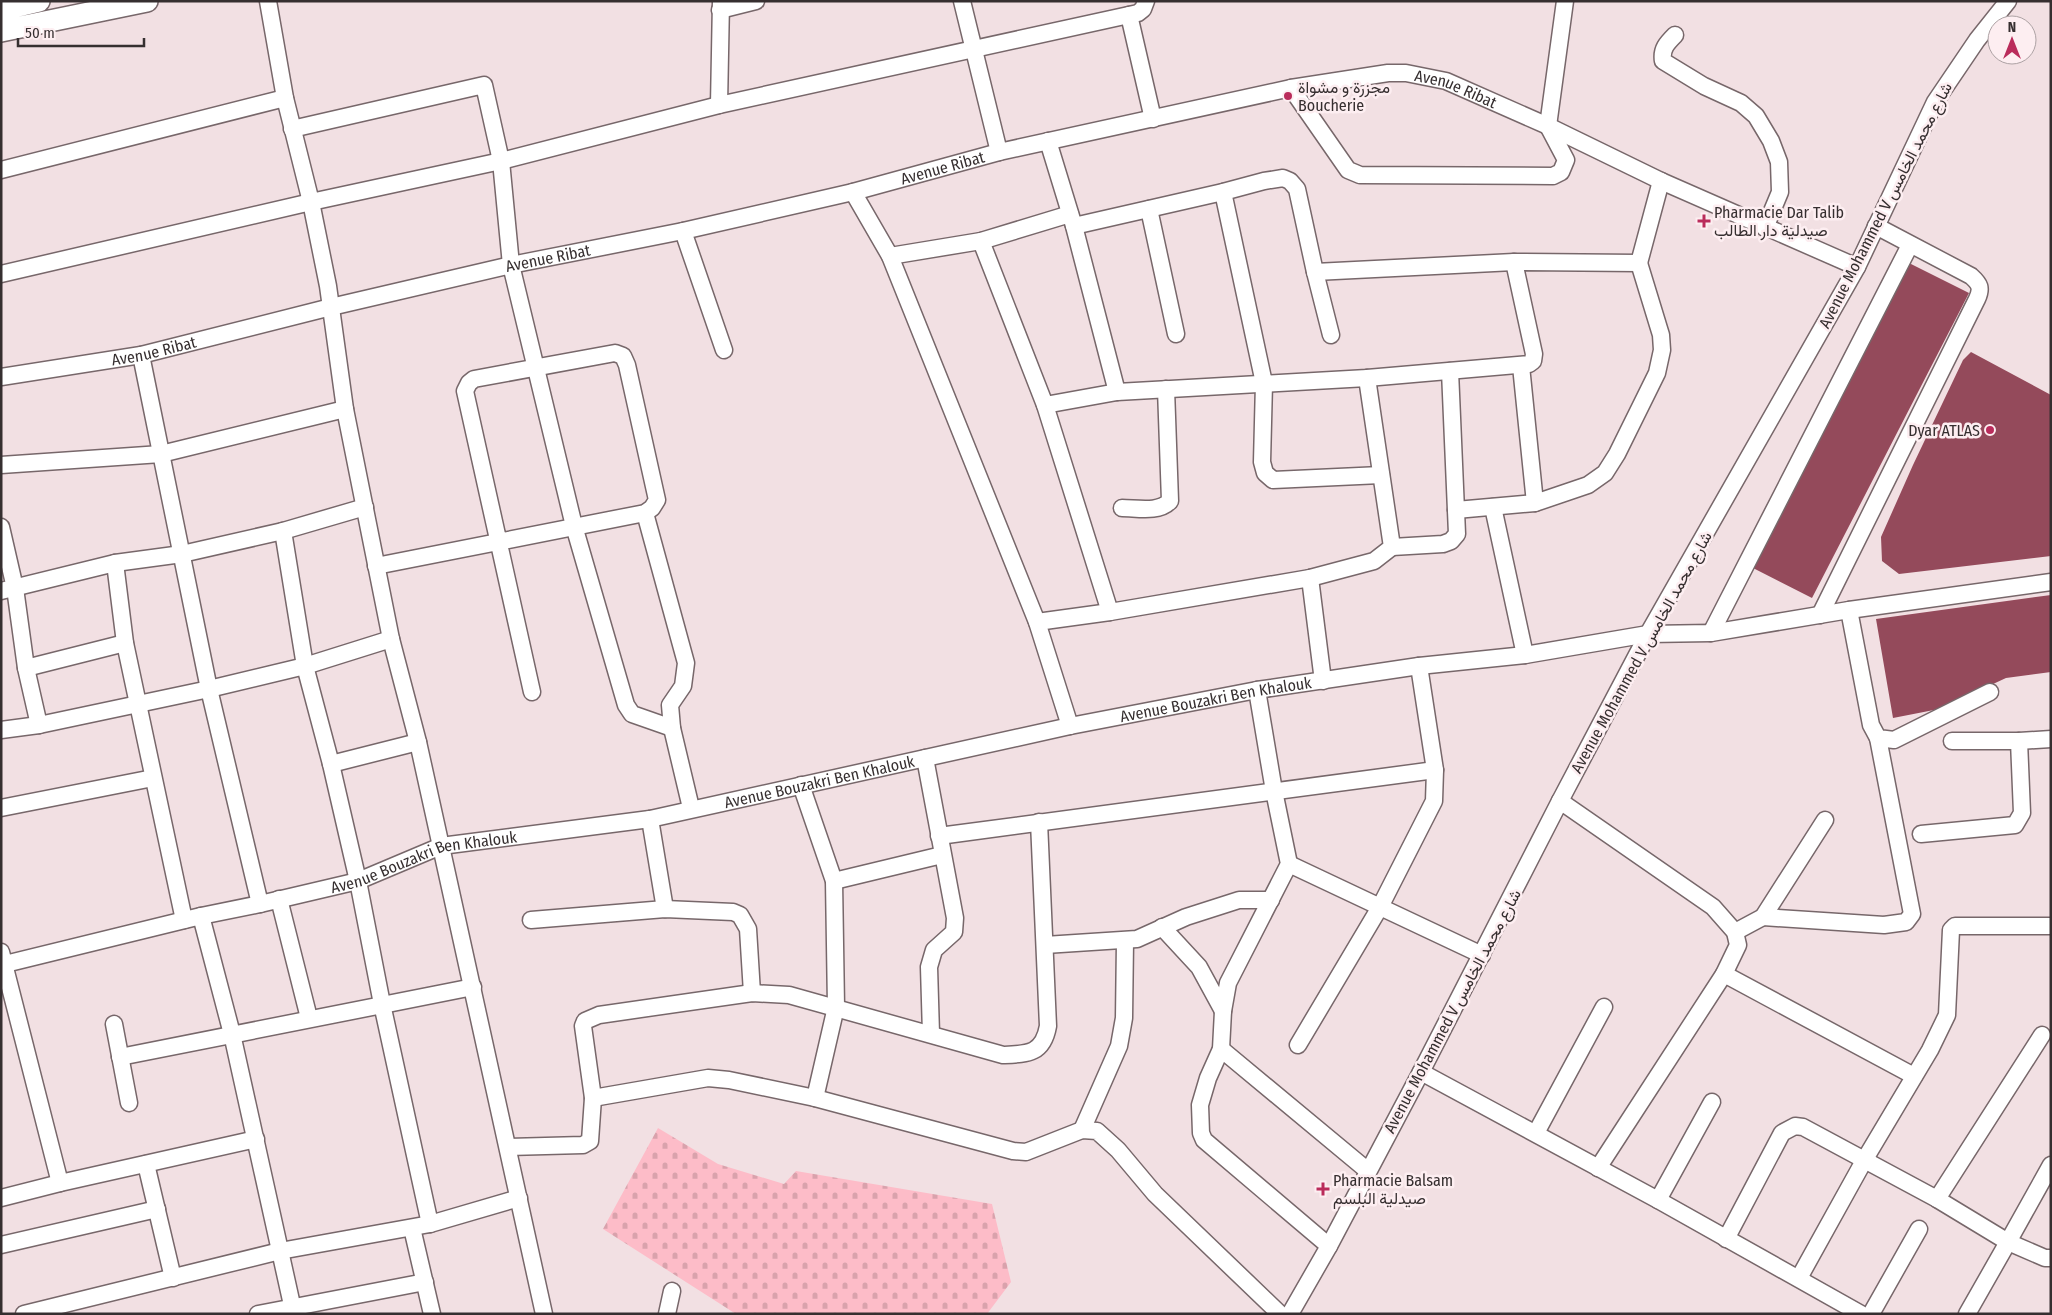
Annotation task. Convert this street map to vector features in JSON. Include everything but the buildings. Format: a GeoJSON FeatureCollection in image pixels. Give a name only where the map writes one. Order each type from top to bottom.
{"type":"FeatureCollection","features":[{"type":"Feature","properties":{"kind":"main road"},"geometry":{"type":"LineString","coordinates":[[1,10],[39,1]]}},
{"type":"Feature","properties":{"kind":"main road"},"geometry":{"type":"LineString","coordinates":[[1,31],[90,7],[147,1]]}},
{"type":"Feature","properties":{"kind":"street"},"geometry":{"type":"LineString","coordinates":[[268,1],[285,98],[311,202],[331,307],[345,409],[391,639],[418,742],[520,1198],[544,1314]]}},
{"type":"Feature","properties":{"kind":"street"},"geometry":{"type":"LineString","coordinates":[[719,105],[720,6],[756,1]]}},
{"type":"Feature","properties":{"kind":"street"},"geometry":{"type":"LineString","coordinates":[[962,1],[999,152]]}},
{"type":"Feature","properties":{"kind":"street"},"geometry":{"type":"LineString","coordinates":[[1,274],[311,202],[500,161],[719,105],[1138,13],[1143,9],[1146,1]]}},
{"type":"Feature","properties":{"kind":"street"},"geometry":{"type":"LineString","coordinates":[[1291,88],[1348,170],[1360,175],[1553,176],[1561,172],[1566,160],[1548,126],[1565,1]]}},
{"type":"Feature","properties":{"kind":"street","name":"Avenue Mohammed V شارع محمد الخامس"},"geometry":{"type":"LineString","coordinates":[[1290,1314],[1329,1246],[1421,1072],[1648,634],[1857,267],[1935,102],[1977,40],[2008,1]]}},
{"type":"Feature","properties":{"kind":"street"},"geometry":{"type":"LineString","coordinates":[[1129,15],[1153,118]]}},
{"type":"Feature","properties":{"kind":"street"},"geometry":{"type":"LineString","coordinates":[[1675,35],[1664,47],[1663,61],[1704,86],[1741,103],[1756,116],[1771,141],[1779,162],[1780,192],[1765,228]]}},
{"type":"Feature","properties":{"kind":"street","name":"Avenue Ribat"},"geometry":{"type":"LineString","coordinates":[[1,377],[141,355],[331,307],[853,192],[999,152],[1291,88],[1388,73],[1406,73],[1446,82],[1548,126],[1661,181],[1765,228],[1857,267]]}},
{"type":"Feature","properties":{"kind":"street"},"geometry":{"type":"LineString","coordinates":[[292,129],[484,85],[500,161],[511,266],[537,366],[574,526],[626,705],[632,714],[672,728]]}},
{"type":"Feature","properties":{"kind":"street"},"geometry":{"type":"LineString","coordinates":[[1,170],[285,98]]}},
{"type":"Feature","properties":{"kind":"street"},"geometry":{"type":"LineString","coordinates":[[1048,141],[1072,220],[1117,392]]}},
{"type":"Feature","properties":{"kind":"street"},"geometry":{"type":"LineString","coordinates":[[890,256],[980,241],[1072,220],[1149,209],[1283,178],[1290,181],[1297,188],[1314,272],[1331,335]]}},
{"type":"Feature","properties":{"kind":"street"},"geometry":{"type":"LineString","coordinates":[[1456,510],[1535,503],[1588,486],[1605,473],[1617,454],[1657,372],[1662,350],[1661,335],[1639,263],[1661,181]]}},
{"type":"Feature","properties":{"kind":"street"},"geometry":{"type":"LineString","coordinates":[[853,192],[890,256],[1037,622],[1070,726]]}},
{"type":"Feature","properties":{"kind":"street"},"geometry":{"type":"LineString","coordinates":[[1223,192],[1264,383],[1262,462],[1265,473],[1273,480],[1381,475]]}},
{"type":"Feature","properties":{"kind":"street"},"geometry":{"type":"LineString","coordinates":[[1149,209],[1176,334]]}},
{"type":"Feature","properties":{"kind":"street"},"geometry":{"type":"LineString","coordinates":[[1820,615],[1980,294],[1979,284],[1971,276],[1876,226]]}},
{"type":"Feature","properties":{"kind":"street"},"geometry":{"type":"LineString","coordinates":[[682,231],[724,350]]}},
{"type":"Feature","properties":{"kind":"street"},"geometry":{"type":"LineString","coordinates":[[980,241],[1045,405],[1110,612]]}},
{"type":"Feature","properties":{"kind":"street"},"geometry":{"type":"LineString","coordinates":[[1711,633],[1910,245]]}},
{"type":"Feature","properties":{"kind":"street"},"geometry":{"type":"LineString","coordinates":[[1314,272],[1514,262],[1639,263]]}},
{"type":"Feature","properties":{"kind":"street"},"geometry":{"type":"LineString","coordinates":[[1045,405],[1117,392],[1367,378],[1521,366],[1533,361],[1534,354],[1514,262]]}},
{"type":"Feature","properties":{"kind":"street"},"geometry":{"type":"LineString","coordinates":[[376,566],[498,543],[645,513],[652,508],[657,500],[627,365],[623,356],[615,353],[474,379],[468,383],[465,391],[498,543],[532,692]]}},
{"type":"Feature","properties":{"kind":"street"},"geometry":{"type":"LineString","coordinates":[[141,355],[209,689],[260,904]]}},
{"type":"Feature","properties":{"kind":"street"},"geometry":{"type":"LineString","coordinates":[[1521,366],[1535,503]]}},
{"type":"Feature","properties":{"kind":"street"},"geometry":{"type":"LineString","coordinates":[[1037,622],[1110,612],[1310,578],[1374,561],[1392,547],[1443,544],[1451,541],[1457,534],[1450,371]]}},
{"type":"Feature","properties":{"kind":"street"},"geometry":{"type":"LineString","coordinates":[[1367,378],[1392,547]]}},
{"type":"Feature","properties":{"kind":"street"},"geometry":{"type":"LineString","coordinates":[[1122,508],[1158,508],[1166,506],[1170,501],[1166,389]]}},
{"type":"Feature","properties":{"kind":"street"},"geometry":{"type":"LineString","coordinates":[[1,465],[161,454],[345,409]]}},
{"type":"Feature","properties":{"kind":"street"},"geometry":{"type":"LineString","coordinates":[[8,590],[115,563],[182,554],[283,531],[365,507]]}},
{"type":"Feature","properties":{"kind":"street"},"geometry":{"type":"LineString","coordinates":[[1493,507],[1526,655]]}},
{"type":"Feature","properties":{"kind":"street"},"geometry":{"type":"LineString","coordinates":[[645,513],[686,663],[683,686],[670,705],[672,728],[691,808]]}},
{"type":"Feature","properties":{"kind":"street"},"geometry":{"type":"LineString","coordinates":[[1,527],[8,590],[39,725]]}},
{"type":"Feature","properties":{"kind":"street"},"geometry":{"type":"LineString","coordinates":[[283,531],[305,666],[358,881],[382,1004],[430,1224]]}},
{"type":"Feature","properties":{"kind":"street"},"geometry":{"type":"LineString","coordinates":[[115,563],[125,643],[184,920]]}},
{"type":"Feature","properties":{"kind":"street"},"geometry":{"type":"LineString","coordinates":[[1310,578],[1323,681]]}},
{"type":"Feature","properties":{"kind":"street","name":"Avenue Bouzakri Ben Khalouk"},"geometry":{"type":"LineString","coordinates":[[2,960],[358,881],[441,846],[650,819],[691,808],[1070,726],[1257,690],[1419,666],[1526,655],[1648,634],[1711,633],[1849,610],[2051,582]]}},
{"type":"Feature","properties":{"kind":"street"},"geometry":{"type":"LineString","coordinates":[[1763,917],[1884,925],[1906,922],[1912,914],[1878,738],[1871,725],[1849,610]]}},
{"type":"Feature","properties":{"kind":"street"},"geometry":{"type":"LineString","coordinates":[[1,730],[39,725],[209,689],[305,666],[391,639]]}},
{"type":"Feature","properties":{"kind":"street"},"geometry":{"type":"LineString","coordinates":[[26,668],[125,643]]}},
{"type":"Feature","properties":{"kind":"street"},"geometry":{"type":"LineString","coordinates":[[1298,1045],[1380,907],[1434,801],[1435,770],[1419,666]]}},
{"type":"Feature","properties":{"kind":"street"},"geometry":{"type":"LineString","coordinates":[[1257,690],[1274,791],[1289,864],[1228,983],[1223,1011],[1221,1049],[1200,1105],[1202,1137],[1329,1246]]}},
{"type":"Feature","properties":{"kind":"street"},"geometry":{"type":"LineString","coordinates":[[1878,738],[1894,740],[1990,692]]}},
{"type":"Feature","properties":{"kind":"street"},"geometry":{"type":"LineString","coordinates":[[1952,741],[2051,739]]}},
{"type":"Feature","properties":{"kind":"street"},"geometry":{"type":"LineString","coordinates":[[1921,834],[2015,825],[2022,813],[2019,741]]}},
{"type":"Feature","properties":{"kind":"street"},"geometry":{"type":"LineString","coordinates":[[330,764],[418,742]]}},
{"type":"Feature","properties":{"kind":"street"},"geometry":{"type":"LineString","coordinates":[[925,758],[955,918],[954,932],[934,950],[929,967],[931,1034]]}},
{"type":"Feature","properties":{"kind":"street"},"geometry":{"type":"LineString","coordinates":[[939,836],[1435,770]]}},
{"type":"Feature","properties":{"kind":"street"},"geometry":{"type":"LineString","coordinates":[[1,808],[153,778]]}},
{"type":"Feature","properties":{"kind":"street"},"geometry":{"type":"LineString","coordinates":[[801,785],[834,881],[836,1007],[815,1098]]}},
{"type":"Feature","properties":{"kind":"street"},"geometry":{"type":"LineString","coordinates":[[1560,801],[1713,906],[1735,932],[1738,945],[1724,974],[1598,1168]]}},
{"type":"Feature","properties":{"kind":"street"},"geometry":{"type":"LineString","coordinates":[[650,819],[665,909]]}},
{"type":"Feature","properties":{"kind":"street"},"geometry":{"type":"LineString","coordinates":[[1735,932],[1763,917],[1825,820]]}},
{"type":"Feature","properties":{"kind":"street"},"geometry":{"type":"LineString","coordinates":[[508,1147],[583,1145],[590,1141],[593,1098],[583,1026],[585,1021],[599,1015],[752,993],[789,995],[1002,1055],[1030,1052],[1037,1049],[1043,1044],[1048,1026],[1038,822]]}},
{"type":"Feature","properties":{"kind":"street"},"geometry":{"type":"LineString","coordinates":[[834,881],[942,855]]}},
{"type":"Feature","properties":{"kind":"street"},"geometry":{"type":"LineString","coordinates":[[1289,864],[1482,955]]}},
{"type":"Feature","properties":{"kind":"street"},"geometry":{"type":"LineString","coordinates":[[279,899],[309,1018]]}},
{"type":"Feature","properties":{"kind":"street"},"geometry":{"type":"LineString","coordinates":[[1045,945],[1137,939],[1162,927],[1239,900],[1271,900]]}},
{"type":"Feature","properties":{"kind":"street"},"geometry":{"type":"LineString","coordinates":[[531,920],[665,909],[733,912],[740,915],[748,929],[752,993]]}},
{"type":"Feature","properties":{"kind":"street"},"geometry":{"type":"LineString","coordinates":[[201,916],[232,1034],[293,1310]]}},
{"type":"Feature","properties":{"kind":"street"},"geometry":{"type":"LineString","coordinates":[[1799,1278],[1865,1159],[1930,1050],[1946,1015],[1951,930],[1955,926],[2051,926]]}},
{"type":"Feature","properties":{"kind":"street"},"geometry":{"type":"LineString","coordinates":[[1162,927],[1200,967],[1223,1011]]}},
{"type":"Feature","properties":{"kind":"street"},"geometry":{"type":"LineString","coordinates":[[1082,1130],[1119,1046],[1124,1018],[1125,941]]}},
{"type":"Feature","properties":{"kind":"street"},"geometry":{"type":"LineString","coordinates":[[2,960],[60,1183]]}},
{"type":"Feature","properties":{"kind":"street"},"geometry":{"type":"LineString","coordinates":[[1724,974],[1914,1076]]}},
{"type":"Feature","properties":{"kind":"street"},"geometry":{"type":"LineString","coordinates":[[120,1056],[473,987]]}},
{"type":"Feature","properties":{"kind":"street"},"geometry":{"type":"LineString","coordinates":[[1536,1134],[1604,1007]]}},
{"type":"Feature","properties":{"kind":"street"},"geometry":{"type":"LineString","coordinates":[[114,1024],[129,1103]]}},
{"type":"Feature","properties":{"kind":"street"},"geometry":{"type":"LineString","coordinates":[[1937,1199],[2042,1035]]}},
{"type":"Feature","properties":{"kind":"street"},"geometry":{"type":"LineString","coordinates":[[1221,1049],[1368,1171]]}},
{"type":"Feature","properties":{"kind":"street"},"geometry":{"type":"LineString","coordinates":[[1421,1072],[1658,1200],[1861,1314]]}},
{"type":"Feature","properties":{"kind":"street"},"geometry":{"type":"LineString","coordinates":[[593,1098],[708,1078],[729,1080],[815,1098],[1013,1151],[1026,1152],[1082,1130],[1097,1131],[1118,1150],[1155,1194],[1280,1314]]}},
{"type":"Feature","properties":{"kind":"street"},"geometry":{"type":"LineString","coordinates":[[1658,1200],[1712,1102]]}},
{"type":"Feature","properties":{"kind":"street"},"geometry":{"type":"LineString","coordinates":[[1726,1239],[1782,1134],[1795,1126],[1803,1127],[1865,1159],[1937,1199],[2008,1242],[2045,1258],[2051,1258]]}},
{"type":"Feature","properties":{"kind":"street"},"geometry":{"type":"LineString","coordinates":[[1,1198],[256,1139]]}},
{"type":"Feature","properties":{"kind":"street"},"geometry":{"type":"LineString","coordinates":[[146,1164],[173,1278]]}},
{"type":"Feature","properties":{"kind":"street"},"geometry":{"type":"LineString","coordinates":[[1967,1314],[2051,1165]]}},
{"type":"Feature","properties":{"kind":"street"},"geometry":{"type":"LineString","coordinates":[[34,1313],[280,1252],[430,1224],[520,1198]]}},
{"type":"Feature","properties":{"kind":"street"},"geometry":{"type":"LineString","coordinates":[[1,1245],[157,1209]]}},
{"type":"Feature","properties":{"kind":"street"},"geometry":{"type":"LineString","coordinates":[[412,1228],[432,1314]]}},
{"type":"Feature","properties":{"kind":"street"},"geometry":{"type":"LineString","coordinates":[[1871,1314],[1919,1229]]}},
{"type":"Feature","properties":{"kind":"street"},"geometry":{"type":"LineString","coordinates":[[258,1314],[293,1310],[424,1282]]}},
{"type":"Feature","properties":{"kind":"street"},"geometry":{"type":"LineString","coordinates":[[667,1314],[672,1291]]}},
{"type":"Feature","properties":{"kind":"green space"},"geometry":{"type":"Polygon","coordinates":[[[658,1128],[718,1164],[784,1184],[796,1171],[992,1204],[1011,1282],[987,1314],[736,1314],[603,1229],[658,1128]]]}},
{"type":"Feature","properties":{"kind":"place","name":"مجزرة و مشواة Boucherie"},"geometry":{"type":"Point","coordinates":[1288,96]}},
{"type":"Feature","properties":{"kind":"place","name":"Pharmacie Dar Talib صيدلية دار الطالب"},"geometry":{"type":"Point","coordinates":[1704,221]}},
{"type":"Feature","properties":{"kind":"place","name":"Dyar ATLAS"},"geometry":{"type":"Point","coordinates":[1990,430]}},
{"type":"Feature","properties":{"kind":"place","name":"Pharmacie Balsam صيدلية البلسم"},"geometry":{"type":"Point","coordinates":[1323,1189]}}]}
